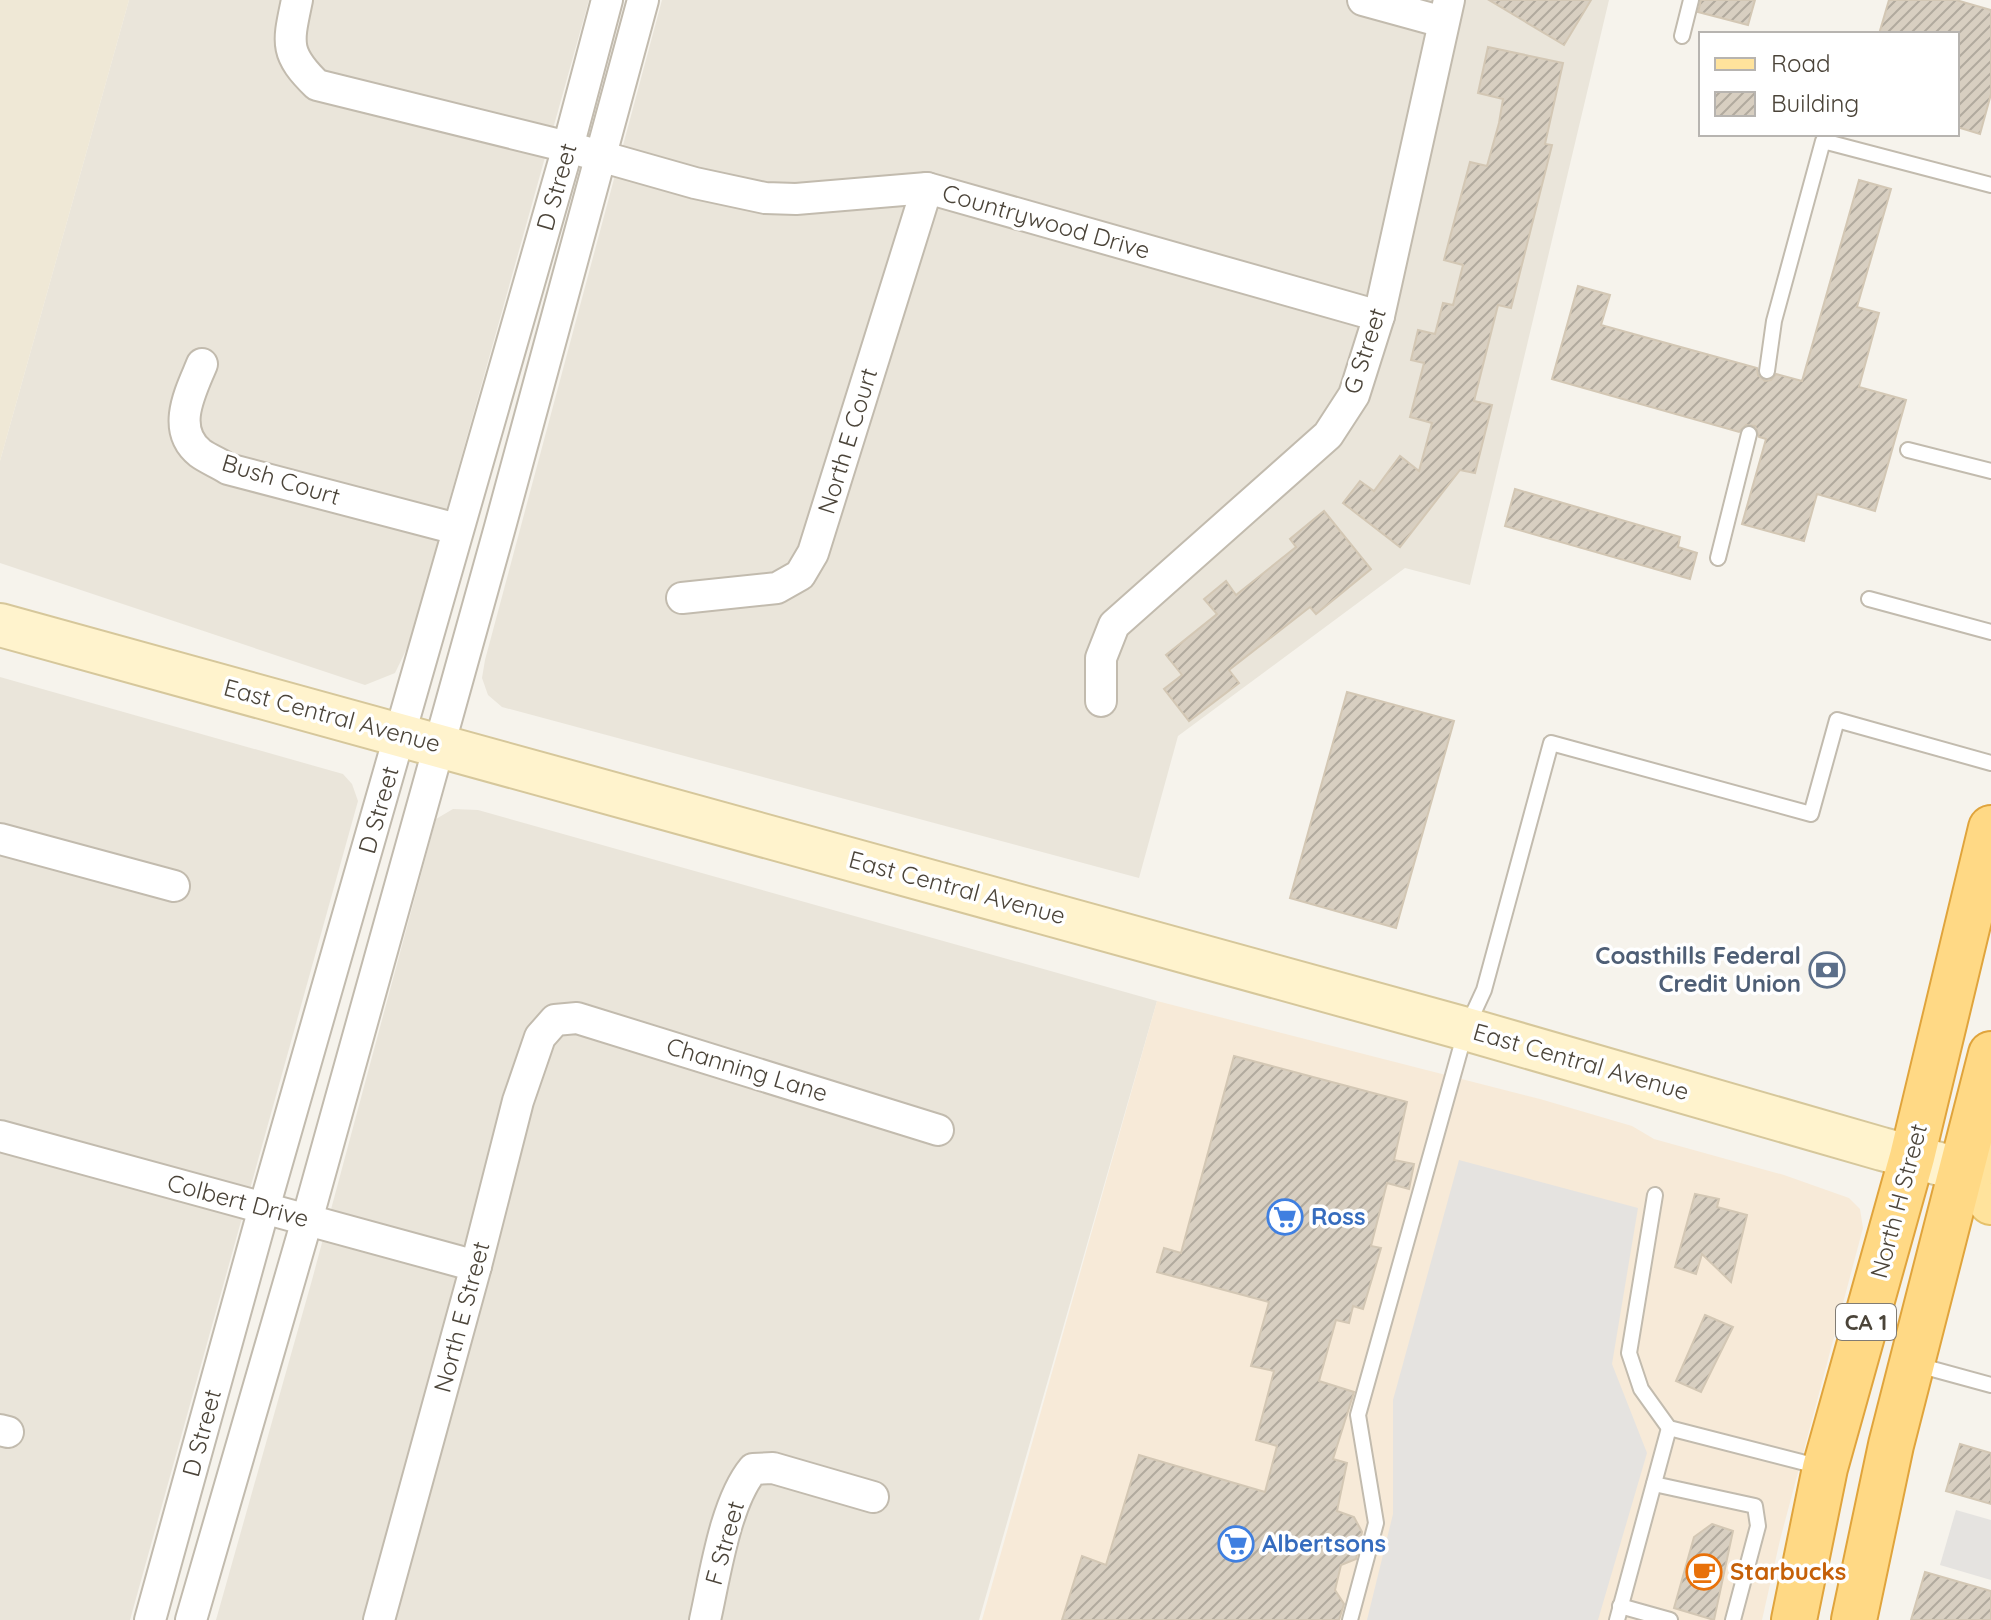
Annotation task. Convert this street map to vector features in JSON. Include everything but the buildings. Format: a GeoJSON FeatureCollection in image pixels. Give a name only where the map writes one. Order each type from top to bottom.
{"type":"FeatureCollection","features":[{"type":"Feature","properties":{"kind":"highway","name":"North H Street"},"geometry":{"type":"LineString","coordinates":[[1794,1620],[1825,1468],[1912,1157],[1991,828]]}},
{"type":"Feature","properties":{"kind":"highway","name":"CA 1"},"geometry":{"type":"LineString","coordinates":[[1854,1620],[1891,1445],[1913,1364],[1977,1165],[1991,1054]]}},
{"type":"Feature","properties":{"kind":"main road","name":"East Central Avenue"},"geometry":{"type":"LineString","coordinates":[[0,625],[1466,1029],[1912,1157],[1977,1165]]}},
{"type":"Feature","properties":{"kind":"main road"},"geometry":{"type":"LineString","coordinates":[[1977,1165],[1991,1202]]}},
{"type":"Feature","properties":{"kind":"street","name":"Countrywood Drive"},"geometry":{"type":"LineString","coordinates":[[297,0],[289,37],[297,65],[317,85],[568,147],[695,183],[765,198],[796,199],[927,188],[1379,316]]}},
{"type":"Feature","properties":{"kind":"street","name":"D Street"},"geometry":{"type":"LineString","coordinates":[[150,1620],[607,0]]}},
{"type":"Feature","properties":{"kind":"street","name":"D Street"},"geometry":{"type":"LineString","coordinates":[[191,1620],[440,745],[643,0]]}},
{"type":"Feature","properties":{"kind":"street"},"geometry":{"type":"LineString","coordinates":[[1363,0],[1446,11]]}},
{"type":"Feature","properties":{"kind":"street","name":"G Street"},"geometry":{"type":"LineString","coordinates":[[1101,701],[1101,658],[1114,625],[1328,435],[1354,395],[1379,316],[1446,11]]}},
{"type":"Feature","properties":{"kind":"street","name":"North E Court"},"geometry":{"type":"LineString","coordinates":[[682,598],[777,588],[800,575],[813,553],[927,188]]}},
{"type":"Feature","properties":{"kind":"street","name":"Bush Court"},"geometry":{"type":"LineString","coordinates":[[202,364],[184,406],[189,440],[198,452],[228,469],[457,529]]}},
{"type":"Feature","properties":{"kind":"street"},"geometry":{"type":"LineString","coordinates":[[0,839],[174,886]]}},
{"type":"Feature","properties":{"kind":"street","name":"Channing Lane"},"geometry":{"type":"LineString","coordinates":[[555,1020],[577,1018],[938,1130]]}},
{"type":"Feature","properties":{"kind":"street","name":"North E Street"},"geometry":{"type":"LineString","coordinates":[[379,1620],[518,1101],[540,1037],[555,1020]]}},
{"type":"Feature","properties":{"kind":"street","name":"Colbert Drive"},"geometry":{"type":"LineString","coordinates":[[0,1136],[476,1266]]}},
{"type":"Feature","properties":{"kind":"street","name":"F Street"},"geometry":{"type":"LineString","coordinates":[[705,1620],[721,1546],[743,1482],[753,1469],[773,1468],[873,1497]]}},
{"type":"Feature","properties":{"kind":"lane"},"geometry":{"type":"LineString","coordinates":[[1682,36],[1691,0]]}},
{"type":"Feature","properties":{"kind":"lane"},"geometry":{"type":"LineString","coordinates":[[1767,371],[1774,321],[1823,141],[1991,185]]}},
{"type":"Feature","properties":{"kind":"lane"},"geometry":{"type":"LineString","coordinates":[[1718,558],[1749,434]]}},
{"type":"Feature","properties":{"kind":"lane"},"geometry":{"type":"LineString","coordinates":[[1908,450],[1991,471]]}},
{"type":"Feature","properties":{"kind":"lane"},"geometry":{"type":"LineString","coordinates":[[1869,599],[1991,632]]}},
{"type":"Feature","properties":{"kind":"lane"},"geometry":{"type":"LineString","coordinates":[[1350,1620],[1376,1523],[1358,1415],[1466,1029],[1484,990],[1551,743],[1811,814],[1837,720],[1991,763]]}},
{"type":"Feature","properties":{"kind":"lane"},"geometry":{"type":"LineString","coordinates":[[1655,1195],[1629,1353],[1641,1389],[1669,1428],[1825,1468]]}},
{"type":"Feature","properties":{"kind":"lane"},"geometry":{"type":"LineString","coordinates":[[1913,1364],[1991,1385]]}},
{"type":"Feature","properties":{"kind":"lane"},"geometry":{"type":"LineString","coordinates":[[1669,1428],[1618,1613],[1670,1620]]}},
{"type":"Feature","properties":{"kind":"lane"},"geometry":{"type":"LineString","coordinates":[[1654,1484],[1755,1506],[1758,1526],[1733,1620]]}},
{"type":"Feature","properties":{"kind":"shaded area"},"geometry":{"type":"Polygon","coordinates":[[[0,0],[129,0],[0,461],[0,0]]]}},
{"type":"Feature","properties":{"kind":"shaded area"},"geometry":{"type":"Polygon","coordinates":[[[129,0],[589,0],[409,644],[395,673],[365,685],[0,563],[0,461],[129,0]]]}},
{"type":"Feature","properties":{"kind":"shaded area"},"geometry":{"type":"Polygon","coordinates":[[[662,0],[1609,0],[1470,585],[1405,568],[1178,736],[1139,878],[502,707],[488,695],[482,678],[485,660],[662,0]]]}},
{"type":"Feature","properties":{"kind":"shaded area"},"geometry":{"type":"Polygon","coordinates":[[[0,677],[343,774],[352,784],[358,801],[130,1620],[0,1620],[0,677]]]}},
{"type":"Feature","properties":{"kind":"shaded area"},"geometry":{"type":"Polygon","coordinates":[[[453,809],[478,810],[1157,1001],[979,1620],[216,1620],[312,1280],[436,819],[453,809]]]}},
{"type":"Feature","properties":{"kind":"shaded area"},"geometry":{"type":"Polygon","coordinates":[[[1157,1001],[1540,1099],[1632,1126],[1654,1139],[1784,1175],[1849,1198],[1860,1209],[1863,1228],[1780,1540],[1762,1620],[982,1620],[1157,1001]]]}},
{"type":"Feature","properties":{"kind":"shaded area"},"geometry":{"type":"Polygon","coordinates":[[[1459,1160],[1638,1208],[1612,1364],[1647,1453],[1598,1620],[1367,1620],[1393,1514],[1393,1400],[1459,1160]]]}},
{"type":"Feature","properties":{"kind":"shaded area"},"geometry":{"type":"Polygon","coordinates":[[[1956,1510],[1991,1520],[1991,1580],[1940,1565],[1956,1510]]]}},
{"type":"Feature","properties":{"kind":"place","name":"Coasthills Federal Credit Union"},"geometry":{"type":"Point","coordinates":[1827,970]}},
{"type":"Feature","properties":{"kind":"place","name":"Ross"},"geometry":{"type":"Point","coordinates":[1285,1217]}},
{"type":"Feature","properties":{"kind":"place","name":"Albertsons"},"geometry":{"type":"Point","coordinates":[1236,1544]}},
{"type":"Feature","properties":{"kind":"place","name":"Starbucks"},"geometry":{"type":"Point","coordinates":[1704,1572]}}]}
